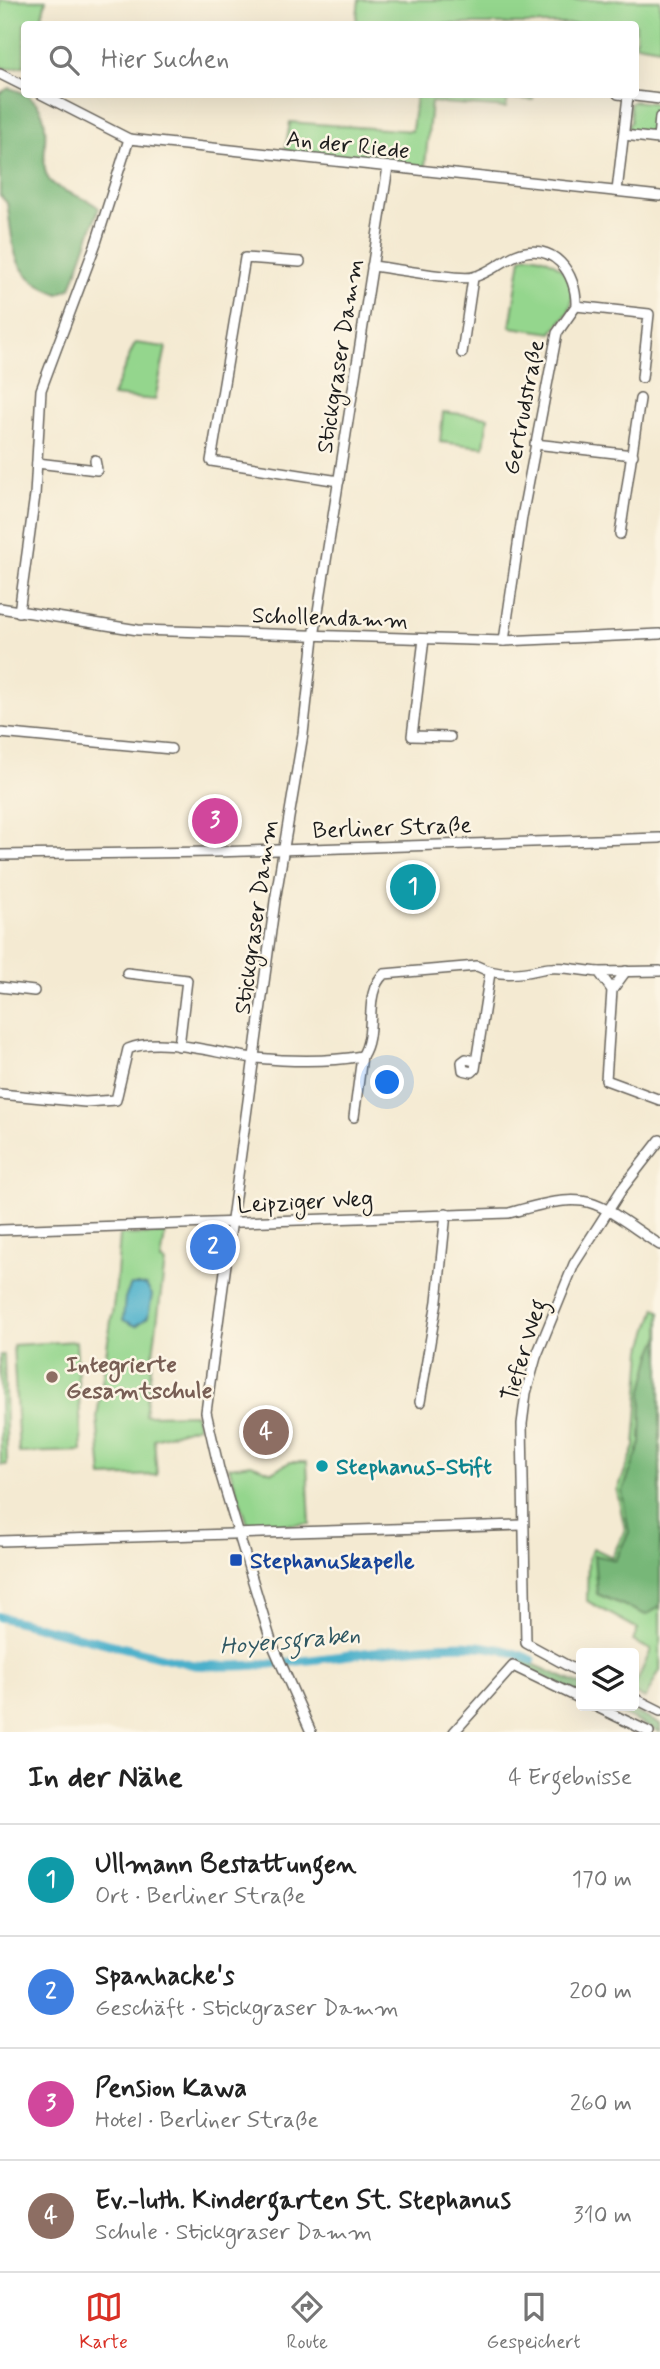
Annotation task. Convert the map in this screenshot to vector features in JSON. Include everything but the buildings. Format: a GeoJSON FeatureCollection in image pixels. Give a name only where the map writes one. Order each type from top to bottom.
{"type":"FeatureCollection","features":[{"type":"Feature","properties":{"kind":"street"},"geometry":{"type":"LineString","coordinates":[[0,74],[21,84]]}},
{"type":"Feature","properties":{"kind":"street"},"geometry":{"type":"LineString","coordinates":[[639,97],[660,99]]}},
{"type":"Feature","properties":{"kind":"street","name":"An der Riede"},"geometry":{"type":"LineString","coordinates":[[49,98],[129,139],[660,196]]}},
{"type":"Feature","properties":{"kind":"street"},"geometry":{"type":"LineString","coordinates":[[617,191],[624,135],[623,98]]}},
{"type":"Feature","properties":{"kind":"street"},"geometry":{"type":"LineString","coordinates":[[624,135],[659,139],[660,117]]}},
{"type":"Feature","properties":{"kind":"street"},"geometry":{"type":"LineString","coordinates":[[19,612],[37,463],[41,390],[96,243],[129,139]]}},
{"type":"Feature","properties":{"kind":"street","name":"Stickgraser Damm"},"geometry":{"type":"LineString","coordinates":[[311,1732],[278,1662],[206,1412],[283,850],[303,734],[314,637],[388,167]]}},
{"type":"Feature","properties":{"kind":"street"},"geometry":{"type":"LineString","coordinates":[[372,266],[473,278],[519,254],[540,251],[552,255],[566,267],[576,292],[576,306],[649,314],[642,379]]}},
{"type":"Feature","properties":{"kind":"street"},"geometry":{"type":"LineString","coordinates":[[300,262],[244,258],[211,461],[340,481]]}},
{"type":"Feature","properties":{"kind":"street"},"geometry":{"type":"LineString","coordinates":[[462,353],[473,278]]}},
{"type":"Feature","properties":{"kind":"street","name":"Gertrudstraße"},"geometry":{"type":"LineString","coordinates":[[504,641],[535,444],[557,333],[576,306]]}},
{"type":"Feature","properties":{"kind":"street"},"geometry":{"type":"LineString","coordinates":[[620,534],[640,399]]}},
{"type":"Feature","properties":{"kind":"street"},"geometry":{"type":"LineString","coordinates":[[535,444],[633,455]]}},
{"type":"Feature","properties":{"kind":"street"},"geometry":{"type":"LineString","coordinates":[[37,463],[97,470],[95,460]]}},
{"type":"Feature","properties":{"kind":"street","name":"Schollendamm"},"geometry":{"type":"LineString","coordinates":[[0,608],[125,630],[504,641],[660,634]]}},
{"type":"Feature","properties":{"kind":"street"},"geometry":{"type":"LineString","coordinates":[[424,639],[412,736],[450,737]]}},
{"type":"Feature","properties":{"kind":"street"},"geometry":{"type":"LineString","coordinates":[[0,733],[171,749]]}},
{"type":"Feature","properties":{"kind":"street","name":"Berliner Straße"},"geometry":{"type":"LineString","coordinates":[[0,855],[283,850],[660,838]]}},
{"type":"Feature","properties":{"kind":"street"},"geometry":{"type":"LineString","coordinates":[[354,1117],[362,1056],[369,1046],[374,990],[384,974],[430,970],[436,967],[477,966],[491,973],[534,972],[543,968],[598,972],[660,971]]}},
{"type":"Feature","properties":{"kind":"street"},"geometry":{"type":"LineString","coordinates":[[626,971],[612,990],[606,1080],[660,1100]]}},
{"type":"Feature","properties":{"kind":"street"},"geometry":{"type":"LineString","coordinates":[[598,972],[612,990]]}},
{"type":"Feature","properties":{"kind":"street"},"geometry":{"type":"LineString","coordinates":[[127,973],[187,980],[179,1046]]}},
{"type":"Feature","properties":{"kind":"street"},"geometry":{"type":"LineString","coordinates":[[475,1061],[480,1050],[491,973]]}},
{"type":"Feature","properties":{"kind":"street"},"geometry":{"type":"LineString","coordinates":[[0,987],[34,991]]}},
{"type":"Feature","properties":{"kind":"street"},"geometry":{"type":"LineString","coordinates":[[0,1094],[85,1102],[116,1100],[128,1049],[138,1045],[179,1046],[254,1058],[312,1060],[362,1056]]}},
{"type":"Feature","properties":{"kind":"street","name":"Tiefer Weg"},"geometry":{"type":"LineString","coordinates":[[576,1670],[526,1643],[522,1424],[526,1393],[536,1357],[573,1264],[609,1209],[660,1140]]}},
{"type":"Feature","properties":{"kind":"street","name":"Leipziger Weg"},"geometry":{"type":"LineString","coordinates":[[0,1230],[232,1225],[446,1213],[509,1213],[569,1199],[589,1200],[609,1209],[660,1245]]}},
{"type":"Feature","properties":{"kind":"street"},"geometry":{"type":"LineString","coordinates":[[420,1402],[437,1301],[446,1213]]}},
{"type":"Feature","properties":{"kind":"street"},"geometry":{"type":"LineString","coordinates":[[0,1541],[522,1525]]}},
{"type":"Feature","properties":{"kind":"street"},"geometry":{"type":"LineString","coordinates":[[454,1732],[513,1666],[576,1697]]}},
{"type":"Feature","properties":{"kind":"street"},"geometry":{"type":"LineString","coordinates":[[639,1701],[660,1711]]}},
{"type":"Feature","properties":{"kind":"street"},"geometry":{"type":"LineString","coordinates":[[605,1711],[649,1732]]}},
{"type":"Feature","properties":{"kind":"green space"},"geometry":{"type":"Polygon","coordinates":[[[0,0],[46,0],[41,21],[21,21],[21,66],[6,69],[0,66],[0,0]]]}},
{"type":"Feature","properties":{"kind":"green space"},"geometry":{"type":"Polygon","coordinates":[[[359,0],[660,0],[660,48],[639,44],[639,21],[356,21],[359,0]]]}},
{"type":"Feature","properties":{"kind":"green space"},"geometry":{"type":"Polygon","coordinates":[[[9,88],[21,93],[21,98],[30,98],[39,106],[44,119],[44,161],[51,182],[99,208],[71,288],[59,294],[31,279],[17,259],[7,203],[0,195],[0,93],[9,88]]]}},
{"type":"Feature","properties":{"kind":"green space"},"geometry":{"type":"Polygon","coordinates":[[[416,98],[508,98],[506,108],[431,102],[425,167],[285,152],[290,122],[412,131],[416,98]]]}},
{"type":"Feature","properties":{"kind":"green space"},"geometry":{"type":"Polygon","coordinates":[[[634,101],[653,103],[656,106],[655,130],[651,134],[632,132],[627,127],[631,122],[630,104],[634,101]]]}},
{"type":"Feature","properties":{"kind":"green space"},"geometry":{"type":"Polygon","coordinates":[[[528,255],[538,256],[557,265],[569,280],[572,300],[569,311],[552,333],[510,327],[521,258],[528,255]]]}},
{"type":"Feature","properties":{"kind":"green space"},"geometry":{"type":"Polygon","coordinates":[[[135,343],[166,347],[155,400],[112,396],[135,343]]]}},
{"type":"Feature","properties":{"kind":"green space"},"geometry":{"type":"Polygon","coordinates":[[[443,412],[488,417],[484,447],[440,442],[443,412]]]}},
{"type":"Feature","properties":{"kind":"green space"},"geometry":{"type":"Polygon","coordinates":[[[165,1234],[161,1261],[165,1262],[145,1415],[195,1414],[198,1426],[154,1439],[157,1475],[102,1477],[97,1417],[116,1286],[120,1235],[165,1234]]]}},
{"type":"Feature","properties":{"kind":"green space"},"geometry":{"type":"Polygon","coordinates":[[[656,1308],[660,1312],[660,1670],[645,1699],[639,1696],[639,1677],[651,1650],[633,1641],[638,1629],[587,1601],[588,1559],[593,1548],[612,1557],[625,1530],[617,1491],[635,1447],[642,1350],[656,1308]]]}},
{"type":"Feature","properties":{"kind":"green space"},"geometry":{"type":"Polygon","coordinates":[[[660,1336],[660,1607],[646,1615],[597,1594],[594,1555],[615,1560],[629,1532],[622,1493],[641,1443],[642,1394],[652,1354],[660,1336]]]}},
{"type":"Feature","properties":{"kind":"green space"},"geometry":{"type":"Polygon","coordinates":[[[76,1341],[82,1451],[19,1453],[13,1345],[76,1341]]]}},
{"type":"Feature","properties":{"kind":"green space"},"geometry":{"type":"Polygon","coordinates":[[[0,1355],[4,1355],[7,1465],[1,1465],[0,1355]]]}},
{"type":"Feature","properties":{"kind":"green space"},"geometry":{"type":"Polygon","coordinates":[[[290,1462],[307,1462],[310,1524],[248,1525],[229,1467],[251,1464],[272,1472],[290,1462]]]}},
{"type":"Feature","properties":{"kind":"green space"},"geometry":{"type":"Polygon","coordinates":[[[521,1659],[576,1683],[576,1693],[520,1666],[521,1659]]]}},
{"type":"Feature","properties":{"kind":"green space"},"geometry":{"type":"Polygon","coordinates":[[[614,1711],[633,1711],[660,1724],[660,1732],[614,1711]]]}},
{"type":"Feature","properties":{"kind":"water"},"geometry":{"type":"Polygon","coordinates":[[[131,1285],[146,1285],[152,1295],[148,1317],[136,1326],[123,1320],[125,1298],[131,1285]]]}},
{"type":"Feature","properties":{"kind":"waterway","name":"Hoyersgraben"},"geometry":{"type":"LineString","coordinates":[[0,1617],[194,1665],[243,1666],[445,1645],[480,1646],[515,1653],[532,1660]]}},
{"type":"Feature","properties":{"kind":"place","name":"Pension Kawa"},"geometry":{"type":"Point","coordinates":[215,821]}},
{"type":"Feature","properties":{"kind":"place","name":"Ullmann Bestattungen"},"geometry":{"type":"Point","coordinates":[413,887]}},
{"type":"Feature","properties":{"kind":"place","name":"Spanhacke's"},"geometry":{"type":"Point","coordinates":[213,1247]}},
{"type":"Feature","properties":{"kind":"place","name":"Integrierte Gesamtschule"},"geometry":{"type":"Point","coordinates":[52,1377]}},
{"type":"Feature","properties":{"kind":"place","name":"Ev.-luth. Kindergarten St. Stephanus"},"geometry":{"type":"Point","coordinates":[266,1432]}},
{"type":"Feature","properties":{"kind":"place","name":"Stephanus-Stift"},"geometry":{"type":"Point","coordinates":[322,1466]}},
{"type":"Feature","properties":{"kind":"place","name":"Stephanuskapelle"},"geometry":{"type":"Point","coordinates":[236,1560]}}]}
